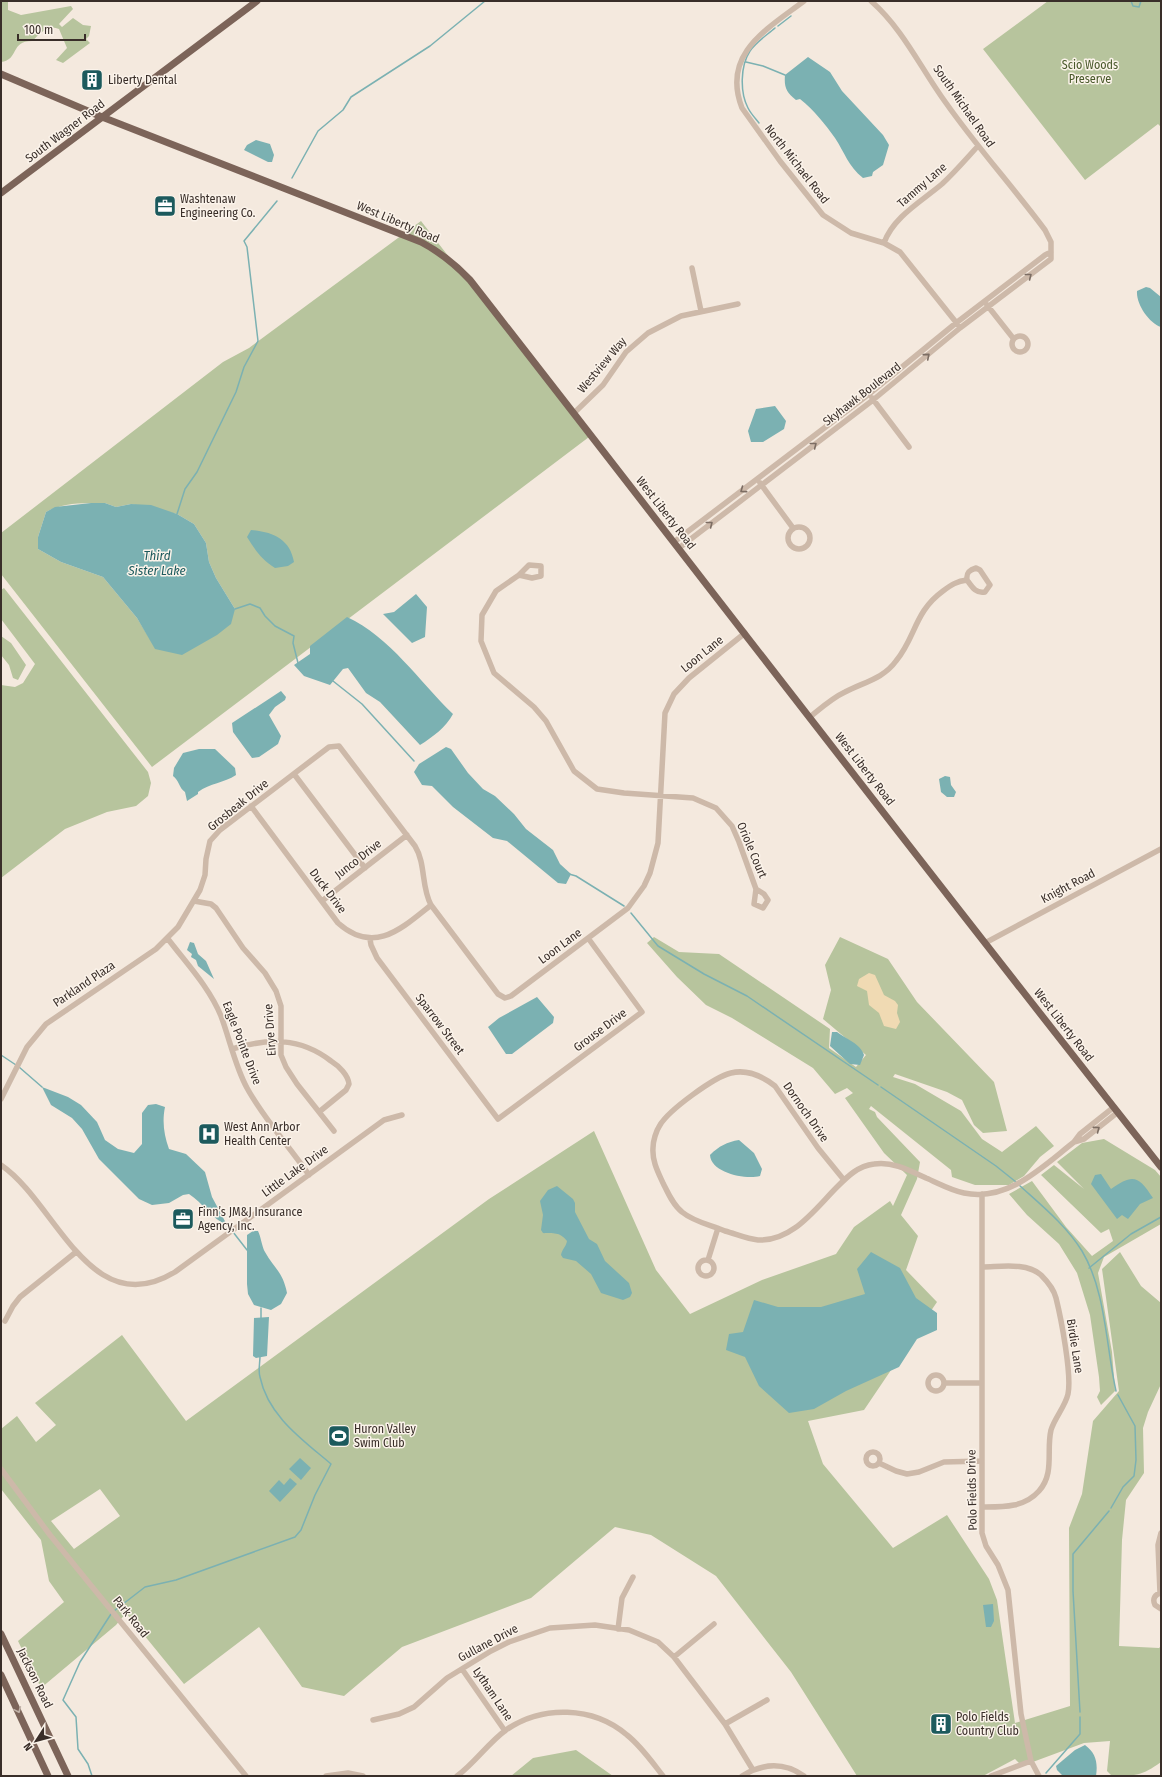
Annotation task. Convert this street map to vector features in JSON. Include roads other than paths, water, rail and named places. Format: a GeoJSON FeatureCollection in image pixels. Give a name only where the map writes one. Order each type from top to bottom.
{"type":"FeatureCollection","features":[{"type":"Feature","properties":{"kind":"main road","name":"South Wagner Road"},"geometry":{"type":"LineString","coordinates":[[1,193],[257,1]]}},
{"type":"Feature","properties":{"kind":"main road","name":"West Liberty Road"},"geometry":{"type":"LineString","coordinates":[[1,74],[102,116],[365,219],[438,250],[470,280],[680,548],[985,943],[1161,1166]]}},
{"type":"Feature","properties":{"kind":"main road","name":"Jackson Road"},"geometry":{"type":"LineString","coordinates":[[1,1634],[68,1776]]}},
{"type":"Feature","properties":{"kind":"main road"},"geometry":{"type":"LineString","coordinates":[[1,1675],[48,1776]]}},
{"type":"Feature","properties":{"kind":"street","name":"North Michael Road"},"geometry":{"type":"LineString","coordinates":[[804,1],[759,36],[746,50],[737,71],[736,89],[738,99],[746,116],[823,215],[851,232],[884,242],[900,252],[960,328]]}},
{"type":"Feature","properties":{"kind":"street","name":"South Michael Road"},"geometry":{"type":"LineString","coordinates":[[871,1],[879,8],[910,45],[945,102],[978,146],[1040,223],[1049,236],[1051,252]]}},
{"type":"Feature","properties":{"kind":"street","name":"Tammy Lane"},"geometry":{"type":"LineString","coordinates":[[884,242],[891,229],[910,209],[946,180],[978,146]]}},
{"type":"Feature","properties":{"kind":"street","name":"Skyhawk Boulevard"},"geometry":{"type":"LineString","coordinates":[[674,542],[869,394],[956,323],[1051,252],[1051,259],[989,308],[960,328],[873,400],[680,548]]}},
{"type":"Feature","properties":{"kind":"street"},"geometry":{"type":"LineString","coordinates":[[692,268],[701,311]]}},
{"type":"Feature","properties":{"kind":"street"},"geometry":{"type":"LineString","coordinates":[[984,302],[1013,338]]}},
{"type":"Feature","properties":{"kind":"street","name":"Westview Way"},"geometry":{"type":"LineString","coordinates":[[574,413],[603,385],[635,343],[658,326],[680,316],[738,304]]}},
{"type":"Feature","properties":{"kind":"street"},"geometry":{"type":"LineString","coordinates":[[869,394],[909,447]]}},
{"type":"Feature","properties":{"kind":"street"},"geometry":{"type":"LineString","coordinates":[[758,479],[793,528]]}},
{"type":"Feature","properties":{"kind":"street"},"geometry":{"type":"LineString","coordinates":[[793,528],[804,528],[810,534],[809,541],[802,550],[793,549],[790,545],[790,534],[793,528]]}},
{"type":"Feature","properties":{"kind":"street"},"geometry":{"type":"LineString","coordinates":[[976,568],[980,570],[990,585],[985,592],[980,593],[976,591],[967,580],[966,576],[968,571],[976,568]]}},
{"type":"Feature","properties":{"kind":"street","name":"Oriole Court"},"geometry":{"type":"LineString","coordinates":[[519,575],[496,591],[482,615],[481,642],[494,673],[534,707],[546,720],[574,771],[597,789],[624,794],[661,794],[692,798],[716,808],[732,826],[756,889],[754,904],[763,908],[768,900],[764,894],[756,889]]}},
{"type":"Feature","properties":{"kind":"street"},"geometry":{"type":"LineString","coordinates":[[810,717],[844,692],[877,678],[888,671],[898,659],[927,604],[953,584],[967,580]]}},
{"type":"Feature","properties":{"kind":"street","name":"Loon Lane"},"geometry":{"type":"LineString","coordinates":[[329,747],[339,746],[407,835],[421,856],[427,898],[431,905],[498,994],[505,998],[511,996],[628,908],[644,886],[655,860],[658,843],[665,713],[674,694],[689,678],[745,633]]}},
{"type":"Feature","properties":{"kind":"street","name":"Grosbeak Drive"},"geometry":{"type":"LineString","coordinates":[[194,901],[200,890],[205,875],[206,859],[210,841],[220,830],[250,806],[329,747]]}},
{"type":"Feature","properties":{"kind":"street"},"geometry":{"type":"LineString","coordinates":[[294,774],[364,868]]}},
{"type":"Feature","properties":{"kind":"street","name":"Duck Drive"},"geometry":{"type":"LineString","coordinates":[[250,806],[344,928],[352,933],[370,938]]}},
{"type":"Feature","properties":{"kind":"street","name":"Junco Drive"},"geometry":{"type":"LineString","coordinates":[[322,901],[407,835]]}},
{"type":"Feature","properties":{"kind":"street","name":"Knight Road"},"geometry":{"type":"LineString","coordinates":[[985,943],[1161,849]]}},
{"type":"Feature","properties":{"kind":"street","name":"Parkland Plaza"},"geometry":{"type":"LineString","coordinates":[[1,1099],[33,1038],[51,1019],[156,949],[168,939],[194,901]]}},
{"type":"Feature","properties":{"kind":"street","name":"Eirye Drive"},"geometry":{"type":"LineString","coordinates":[[194,901],[211,904],[216,908],[243,948],[265,973],[276,990],[282,1006],[281,1055],[286,1067],[334,1131]]}},
{"type":"Feature","properties":{"kind":"street"},"geometry":{"type":"LineString","coordinates":[[370,938],[395,932],[431,905]]}},
{"type":"Feature","properties":{"kind":"street","name":"Sparrow Street"},"geometry":{"type":"LineString","coordinates":[[370,938],[371,945],[377,958],[498,1119]]}},
{"type":"Feature","properties":{"kind":"street","name":"Grouse Drive"},"geometry":{"type":"LineString","coordinates":[[498,1119],[642,1012],[588,938]]}},
{"type":"Feature","properties":{"kind":"street","name":"Eagle Pointe Drive"},"geometry":{"type":"LineString","coordinates":[[168,939],[210,994],[221,1016],[246,1086],[255,1102],[309,1175]]}},
{"type":"Feature","properties":{"kind":"street"},"geometry":{"type":"LineString","coordinates":[[233,1051],[250,1047],[254,1044],[274,1040],[281,1043],[293,1043],[309,1047],[324,1055],[337,1065],[350,1084],[346,1090],[319,1112]]}},
{"type":"Feature","properties":{"kind":"street","name":"Dornoch Drive"},"geometry":{"type":"LineString","coordinates":[[844,1180],[826,1159],[774,1086],[765,1078],[755,1074],[730,1073],[712,1081],[670,1113],[660,1125],[653,1148],[656,1167],[674,1203],[681,1212],[718,1228],[757,1240],[778,1238],[788,1233],[800,1224],[844,1180],[850,1174],[868,1165],[891,1164],[911,1171],[951,1189],[965,1193],[982,1194],[1016,1186],[1074,1142],[1080,1134],[1116,1110]]}},
{"type":"Feature","properties":{"kind":"street","name":"Little Lake Drive"},"geometry":{"type":"LineString","coordinates":[[1,1165],[21,1183],[76,1252],[92,1267],[111,1280],[138,1285],[151,1284],[175,1272],[384,1120],[402,1115]]}},
{"type":"Feature","properties":{"kind":"street","name":"Polo Fields Drive"},"geometry":{"type":"LineString","coordinates":[[982,1194],[982,1533],[986,1546],[1003,1575],[1008,1590],[1021,1714],[1031,1760],[1039,1776]]}},
{"type":"Feature","properties":{"kind":"street"},"geometry":{"type":"LineString","coordinates":[[708,1260],[718,1228]]}},
{"type":"Feature","properties":{"kind":"street"},"geometry":{"type":"LineString","coordinates":[[5,1321],[12,1306],[20,1297],[76,1252]]}},
{"type":"Feature","properties":{"kind":"street","name":"Birdie Lane"},"geometry":{"type":"LineString","coordinates":[[982,1266],[1030,1269],[1040,1275],[1049,1284],[1056,1296],[1070,1377],[1068,1394],[1051,1430],[1051,1461],[1046,1481],[1039,1490],[1020,1504],[982,1508]]}},
{"type":"Feature","properties":{"kind":"street"},"geometry":{"type":"LineString","coordinates":[[944,1383],[982,1383]]}},
{"type":"Feature","properties":{"kind":"street"},"geometry":{"type":"LineString","coordinates":[[879,1463],[896,1471],[907,1474],[919,1472],[944,1462],[982,1461]]}},
{"type":"Feature","properties":{"kind":"street","name":"Park Road"},"geometry":{"type":"LineString","coordinates":[[1,1469],[50,1535],[246,1776]]}},
{"type":"Feature","properties":{"kind":"street"},"geometry":{"type":"LineString","coordinates":[[1161,1533],[1158,1545],[1161,1593],[1156,1595],[1154,1600],[1155,1605],[1161,1609]]}},
{"type":"Feature","properties":{"kind":"street"},"geometry":{"type":"LineString","coordinates":[[618,1629],[622,1598],[633,1577]]}},
{"type":"Feature","properties":{"kind":"street"},"geometry":{"type":"LineString","coordinates":[[674,1657],[714,1624]]}},
{"type":"Feature","properties":{"kind":"street","name":"Gullane Drive"},"geometry":{"type":"LineString","coordinates":[[373,1720],[399,1714],[414,1707],[447,1678],[509,1642],[550,1628],[595,1625],[644,1635],[658,1642],[674,1657],[725,1724],[753,1770]]}},
{"type":"Feature","properties":{"kind":"street","name":"Lytham Lane"},"geometry":{"type":"LineString","coordinates":[[462,1669],[505,1731]]}},
{"type":"Feature","properties":{"kind":"street"},"geometry":{"type":"LineString","coordinates":[[725,1724],[767,1700]]}},
{"type":"Feature","properties":{"kind":"street"},"geometry":{"type":"LineString","coordinates":[[457,1776],[505,1731],[534,1716],[578,1712],[615,1726],[627,1734],[640,1746],[663,1776]]}},
{"type":"Feature","properties":{"kind":"street"},"geometry":{"type":"LineString","coordinates":[[991,1776],[1031,1760]]}},
{"type":"Feature","properties":{"kind":"street"},"geometry":{"type":"LineString","coordinates":[[742,1776],[753,1770],[770,1765],[782,1766],[795,1770],[804,1776]]}},
{"type":"Feature","properties":{"kind":"street"},"geometry":{"type":"LineString","coordinates":[[326,1776],[348,1773],[363,1776]]}},
{"type":"Feature","properties":{"kind":"water"},"geometry":{"type":"Polygon","coordinates":[[[808,57],[830,72],[842,91],[883,135],[889,145],[883,165],[873,172],[872,176],[863,178],[854,169],[835,138],[819,117],[800,99],[796,100],[786,89],[785,75],[808,57]]]}},
{"type":"Feature","properties":{"kind":"water"},"geometry":{"type":"Polygon","coordinates":[[[256,140],[270,144],[274,155],[272,162],[268,162],[244,150],[247,145],[256,140]]]}},
{"type":"Feature","properties":{"kind":"water"},"geometry":{"type":"Polygon","coordinates":[[[1146,287],[1150,288],[1161,297],[1161,327],[1152,322],[1144,312],[1139,302],[1137,291],[1146,287]]]}},
{"type":"Feature","properties":{"kind":"water"},"geometry":{"type":"Polygon","coordinates":[[[775,406],[786,421],[784,429],[763,442],[751,442],[748,431],[756,409],[775,406]]]}},
{"type":"Feature","properties":{"kind":"water","name":"Third Sister Lake"},"geometry":{"type":"Polygon","coordinates":[[[105,503],[116,507],[131,504],[151,505],[177,514],[194,524],[206,543],[209,562],[216,578],[235,609],[231,624],[217,635],[182,655],[155,649],[137,618],[103,577],[61,562],[38,549],[38,537],[46,512],[55,507],[105,503]]]}},
{"type":"Feature","properties":{"kind":"water"},"geometry":{"type":"Polygon","coordinates":[[[251,530],[273,535],[279,538],[289,548],[294,562],[288,566],[275,568],[270,565],[259,554],[247,537],[251,530]]]}},
{"type":"Feature","properties":{"kind":"water"},"geometry":{"type":"Polygon","coordinates":[[[416,594],[427,607],[425,637],[412,643],[383,614],[394,612],[416,594]]]}},
{"type":"Feature","properties":{"kind":"water"},"geometry":{"type":"Polygon","coordinates":[[[347,617],[377,636],[453,714],[447,723],[430,739],[420,745],[380,702],[366,693],[348,668],[343,669],[330,685],[304,676],[294,665],[310,654],[310,646],[347,617]]]}},
{"type":"Feature","properties":{"kind":"water"},"geometry":{"type":"Polygon","coordinates":[[[281,691],[286,697],[285,700],[275,707],[269,715],[281,736],[278,744],[259,757],[252,758],[233,732],[232,723],[281,691]]]}},
{"type":"Feature","properties":{"kind":"water"},"geometry":{"type":"Polygon","coordinates":[[[446,747],[451,749],[468,773],[483,789],[495,796],[514,814],[526,829],[553,850],[560,864],[571,874],[566,884],[558,883],[507,841],[493,838],[453,807],[432,786],[422,785],[414,772],[419,764],[446,747]]]}},
{"type":"Feature","properties":{"kind":"water"},"geometry":{"type":"Polygon","coordinates":[[[199,749],[215,749],[235,768],[236,775],[203,789],[187,801],[185,792],[173,776],[174,768],[183,753],[199,749]]]}},
{"type":"Feature","properties":{"kind":"water"},"geometry":{"type":"Polygon","coordinates":[[[945,776],[950,777],[951,785],[956,792],[954,797],[947,797],[941,792],[939,779],[945,776]]]}},
{"type":"Feature","properties":{"kind":"water"},"geometry":{"type":"Polygon","coordinates":[[[190,942],[194,943],[198,954],[206,961],[214,979],[198,966],[196,960],[191,957],[192,954],[187,950],[190,942]]]}},
{"type":"Feature","properties":{"kind":"water"},"geometry":{"type":"Polygon","coordinates":[[[537,997],[554,1017],[553,1023],[512,1054],[506,1054],[488,1027],[499,1018],[537,997]]]}},
{"type":"Feature","properties":{"kind":"water"},"geometry":{"type":"Polygon","coordinates":[[[832,1032],[837,1032],[860,1048],[864,1055],[860,1065],[850,1064],[830,1046],[832,1032]]]}},
{"type":"Feature","properties":{"kind":"water"},"geometry":{"type":"Polygon","coordinates":[[[42,1087],[68,1097],[81,1105],[97,1122],[105,1140],[118,1149],[134,1153],[142,1144],[142,1113],[148,1105],[156,1104],[165,1107],[164,1128],[169,1149],[186,1154],[205,1172],[212,1197],[227,1225],[212,1215],[189,1194],[183,1195],[169,1203],[152,1205],[139,1199],[99,1159],[82,1129],[72,1118],[51,1105],[42,1087]]]}},
{"type":"Feature","properties":{"kind":"water"},"geometry":{"type":"Polygon","coordinates":[[[739,1140],[754,1153],[762,1169],[760,1176],[746,1177],[730,1174],[716,1166],[712,1161],[710,1155],[717,1149],[727,1143],[739,1140]]]}},
{"type":"Feature","properties":{"kind":"water"},"geometry":{"type":"Polygon","coordinates":[[[1101,1174],[1111,1189],[1125,1181],[1135,1179],[1144,1185],[1153,1198],[1140,1204],[1128,1219],[1122,1215],[1117,1219],[1091,1184],[1095,1175],[1101,1174]]]}},
{"type":"Feature","properties":{"kind":"water"},"geometry":{"type":"Polygon","coordinates":[[[557,1186],[573,1199],[575,1203],[575,1212],[589,1239],[597,1244],[605,1261],[629,1283],[632,1293],[630,1297],[623,1300],[601,1293],[591,1274],[576,1261],[563,1258],[561,1255],[567,1241],[561,1236],[543,1233],[541,1230],[543,1215],[540,1201],[548,1190],[557,1186]]]}},
{"type":"Feature","properties":{"kind":"water"},"geometry":{"type":"Polygon","coordinates":[[[253,1231],[258,1231],[264,1250],[281,1275],[287,1293],[281,1304],[271,1310],[254,1305],[248,1294],[247,1235],[253,1231]]]}},
{"type":"Feature","properties":{"kind":"water"},"geometry":{"type":"Polygon","coordinates":[[[871,1252],[900,1268],[916,1298],[937,1313],[937,1330],[917,1339],[899,1367],[846,1391],[814,1409],[789,1413],[759,1386],[745,1357],[726,1350],[729,1334],[743,1332],[754,1300],[778,1307],[821,1307],[865,1294],[857,1269],[871,1252]]]}},
{"type":"Feature","properties":{"kind":"water"},"geometry":{"type":"Polygon","coordinates":[[[269,1317],[267,1356],[256,1358],[253,1356],[254,1318],[269,1317]]]}},
{"type":"Feature","properties":{"kind":"water"},"geometry":{"type":"Polygon","coordinates":[[[300,1458],[311,1468],[301,1480],[289,1469],[300,1458]]]}},
{"type":"Feature","properties":{"kind":"water"},"geometry":{"type":"Polygon","coordinates":[[[290,1478],[297,1484],[280,1502],[269,1491],[279,1480],[284,1485],[290,1478]]]}},
{"type":"Feature","properties":{"kind":"water"},"geometry":{"type":"Polygon","coordinates":[[[993,1604],[994,1621],[991,1627],[986,1627],[983,1605],[993,1604]]]}},
{"type":"Feature","properties":{"kind":"water"},"geometry":{"type":"Polygon","coordinates":[[[1085,1745],[1094,1755],[1097,1767],[1096,1776],[1063,1776],[1057,1770],[1056,1766],[1075,1750],[1085,1745]]]}},
{"type":"Feature","properties":{"kind":"waterway"},"geometry":{"type":"LineString","coordinates":[[292,178],[318,131],[343,110],[351,97],[430,46],[485,1]]}},
{"type":"Feature","properties":{"kind":"waterway"},"geometry":{"type":"LineString","coordinates":[[1131,1],[1133,6],[1139,7],[1141,1]]}},
{"type":"Feature","properties":{"kind":"waterway"},"geometry":{"type":"LineString","coordinates":[[778,26],[791,16]]}},
{"type":"Feature","properties":{"kind":"waterway"},"geometry":{"type":"LineString","coordinates":[[759,123],[745,102],[742,87],[744,64],[752,48],[775,28]]}},
{"type":"Feature","properties":{"kind":"waterway"},"geometry":{"type":"LineString","coordinates":[[746,62],[763,66],[785,75]]}},
{"type":"Feature","properties":{"kind":"waterway"},"geometry":{"type":"LineString","coordinates":[[177,514],[185,489],[197,472],[236,392],[244,367],[258,341],[247,247],[244,241],[277,201]]}},
{"type":"Feature","properties":{"kind":"waterway"},"geometry":{"type":"LineString","coordinates":[[235,609],[250,604],[260,608],[265,616],[275,626],[294,636],[293,643],[298,663]]}},
{"type":"Feature","properties":{"kind":"waterway"},"geometry":{"type":"LineString","coordinates":[[333,681],[362,704],[414,761]]}},
{"type":"Feature","properties":{"kind":"waterway"},"geometry":{"type":"LineString","coordinates":[[569,874],[576,876],[624,906]]}},
{"type":"Feature","properties":{"kind":"waterway"},"geometry":{"type":"LineString","coordinates":[[631,913],[658,946],[704,974],[747,996],[878,1085]]}},
{"type":"Feature","properties":{"kind":"waterway"},"geometry":{"type":"LineString","coordinates":[[1,1055],[16,1065]]}},
{"type":"Feature","properties":{"kind":"waterway"},"geometry":{"type":"LineString","coordinates":[[19,1067],[42,1087]]}},
{"type":"Feature","properties":{"kind":"waterway"},"geometry":{"type":"LineString","coordinates":[[881,1087],[996,1166],[1016,1182]]}},
{"type":"Feature","properties":{"kind":"waterway"},"geometry":{"type":"LineString","coordinates":[[1019,1185],[1053,1216],[1076,1242],[1090,1267],[1101,1301],[1116,1391]]}},
{"type":"Feature","properties":{"kind":"waterway"},"geometry":{"type":"LineString","coordinates":[[1089,1268],[1131,1234],[1161,1217]]}},
{"type":"Feature","properties":{"kind":"waterway"},"geometry":{"type":"LineString","coordinates":[[227,1225],[231,1230]]}},
{"type":"Feature","properties":{"kind":"waterway"},"geometry":{"type":"LineString","coordinates":[[233,1232],[247,1250]]}},
{"type":"Feature","properties":{"kind":"waterway"},"geometry":{"type":"LineString","coordinates":[[261,1308],[261,1318]]}},
{"type":"Feature","properties":{"kind":"waterway"},"geometry":{"type":"LineString","coordinates":[[114,1611],[145,1587],[176,1580],[295,1537],[301,1530],[315,1495],[331,1464],[298,1436],[271,1404],[264,1391],[259,1375],[260,1356]]}},
{"type":"Feature","properties":{"kind":"waterway"},"geometry":{"type":"LineString","coordinates":[[1111,1508],[1123,1487],[1134,1476],[1136,1460],[1135,1426],[1118,1395]]}},
{"type":"Feature","properties":{"kind":"waterway"},"geometry":{"type":"LineString","coordinates":[[1080,1712],[1073,1591],[1073,1554],[1109,1511]]}},
{"type":"Feature","properties":{"kind":"waterway"},"geometry":{"type":"LineString","coordinates":[[92,1776],[88,1764],[78,1749],[76,1717],[63,1700],[80,1662],[111,1614]]}},
{"type":"Feature","properties":{"kind":"waterway"},"geometry":{"type":"LineString","coordinates":[[1046,1773],[1080,1734],[1080,1717]]}},
{"type":"Feature","properties":{"kind":"place","name":"Liberty Dental"},"geometry":{"type":"Point","coordinates":[92,80]}},
{"type":"Feature","properties":{"kind":"place","name":"Washtenaw Engineering Co."},"geometry":{"type":"Point","coordinates":[165,206]}},
{"type":"Feature","properties":{"kind":"place","name":"West Ann Arbor Health Center"},"geometry":{"type":"Point","coordinates":[209,1134]}},
{"type":"Feature","properties":{"kind":"place","name":"Finn’s JM&J Insurance Agency, Inc."},"geometry":{"type":"Point","coordinates":[183,1219]}},
{"type":"Feature","properties":{"kind":"place","name":"Huron Valley Swim Club"},"geometry":{"type":"Point","coordinates":[339,1436]}},
{"type":"Feature","properties":{"kind":"place","name":"Polo Fields Country Club"},"geometry":{"type":"Point","coordinates":[941,1724]}},
{"type":"Feature","properties":{"kind":"park label","name":"Scio Woods Preserve"},"geometry":{"type":"Point","coordinates":[1090,72]}}]}
